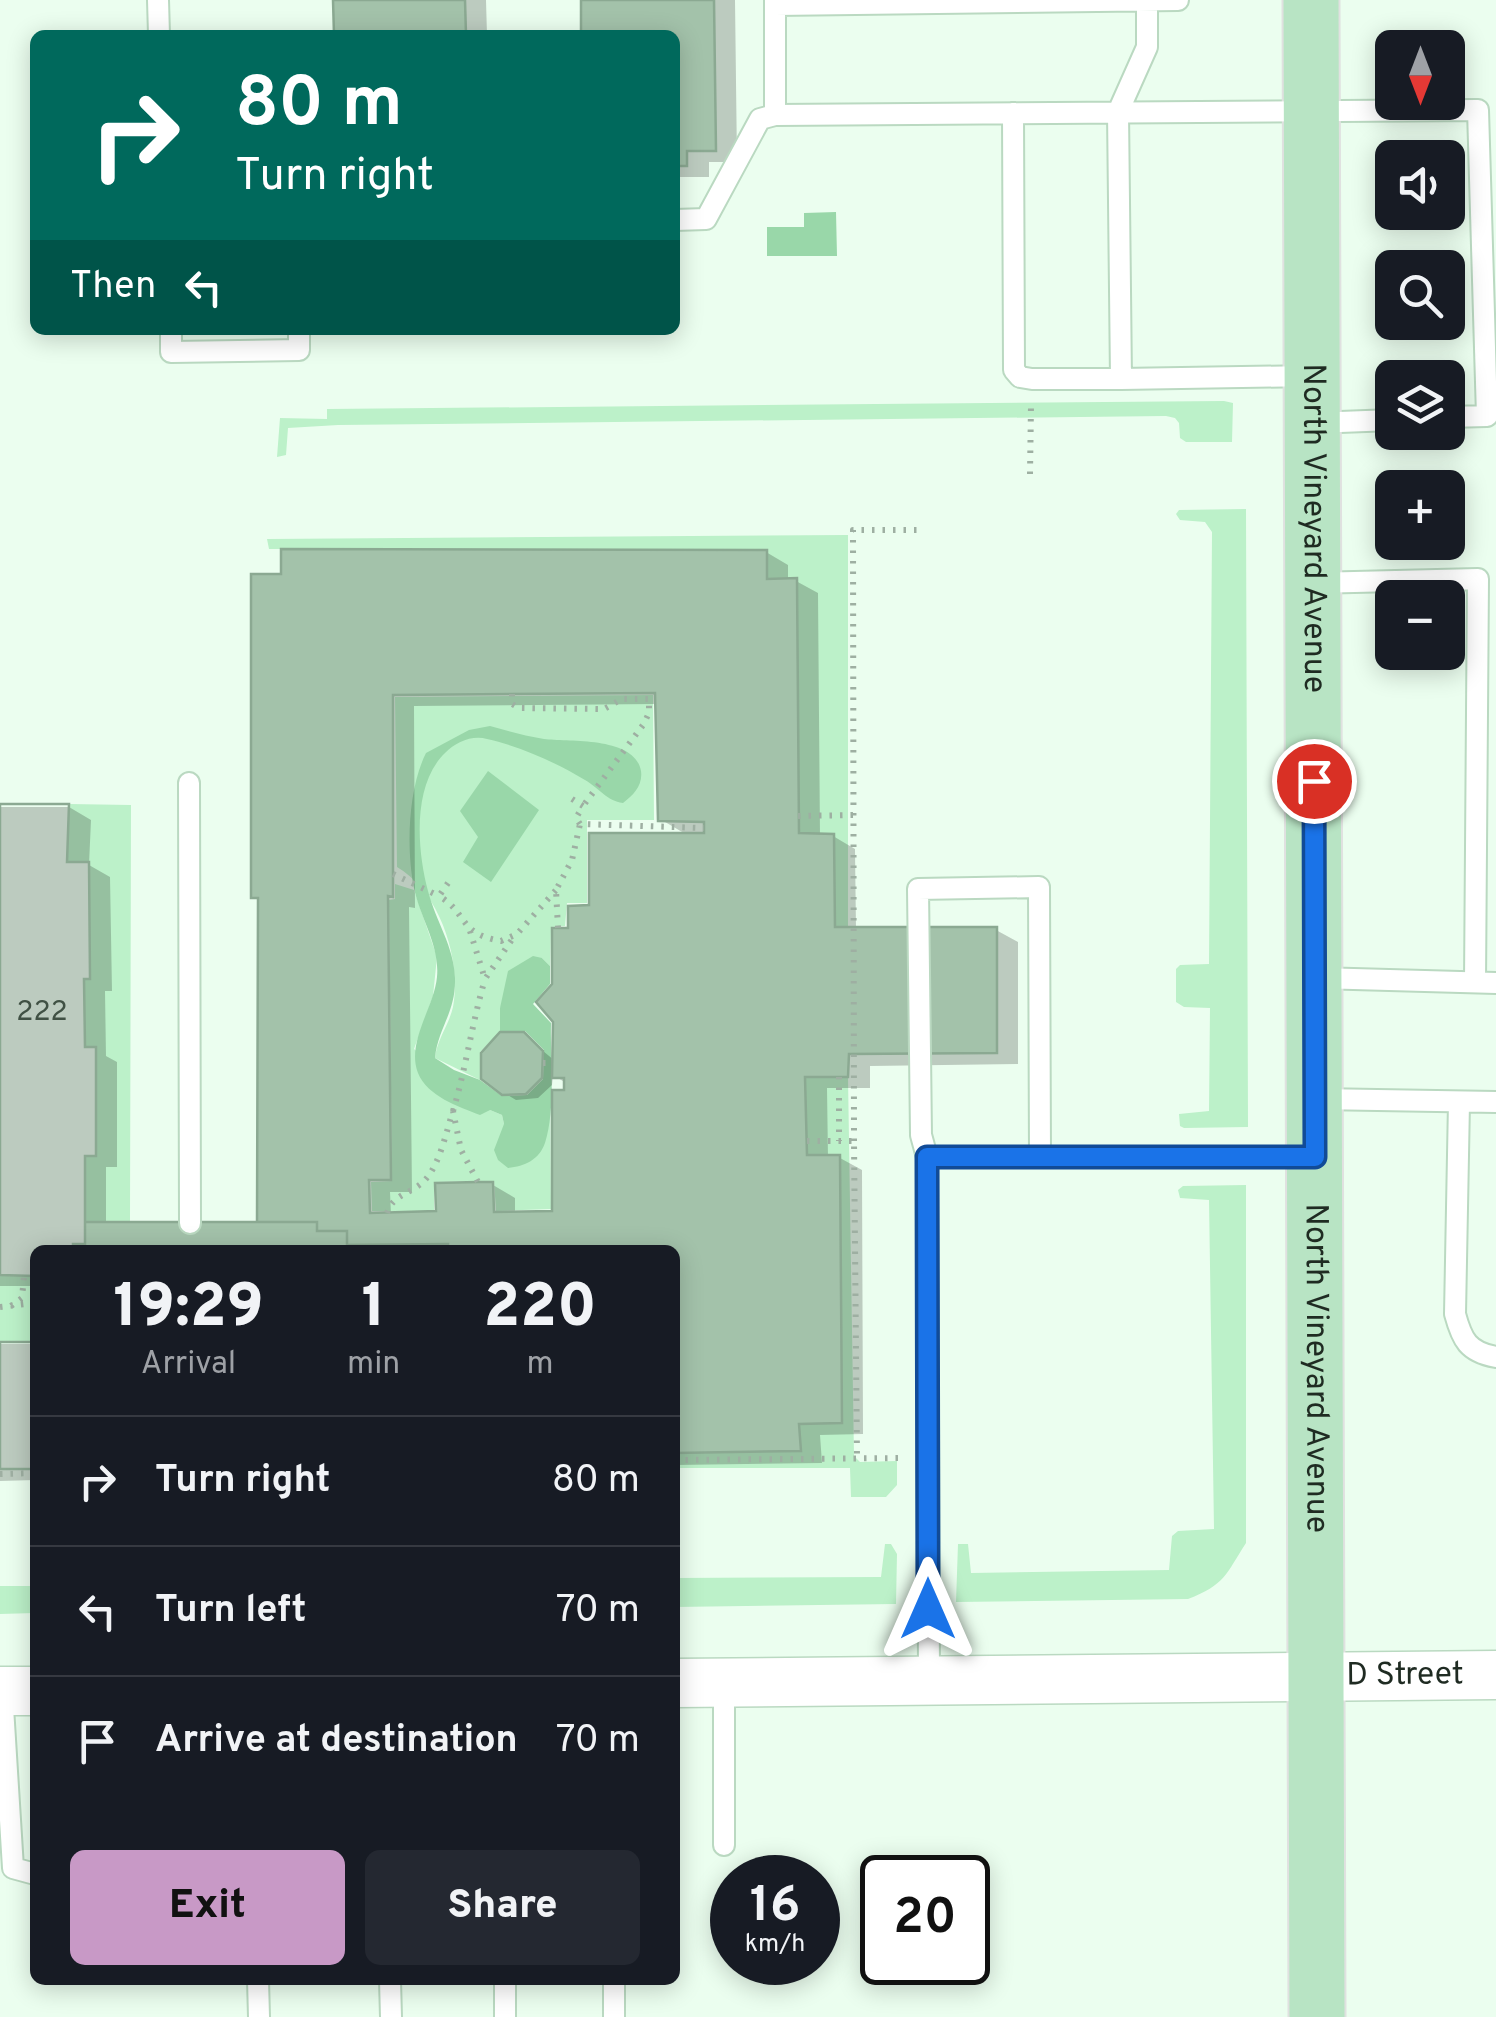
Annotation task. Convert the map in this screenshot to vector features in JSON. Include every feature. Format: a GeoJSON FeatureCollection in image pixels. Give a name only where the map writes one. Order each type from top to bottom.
{"type":"FeatureCollection","features":[{"type":"Feature","properties":{"kind":"main road","name":"North Vineyard Avenue"},"geometry":{"type":"LineString","coordinates":[[1311,0],[1317,2017]]}},
{"type":"Feature","properties":{"kind":"street","name":"D Street"},"geometry":{"type":"LineString","coordinates":[[680,1683],[1496,1675]]}},
{"type":"Feature","properties":{"kind":"lane"},"geometry":{"type":"LineString","coordinates":[[158,0],[159,30]]}},
{"type":"Feature","properties":{"kind":"lane"},"geometry":{"type":"LineString","coordinates":[[776,115],[776,2],[1178,0]]}},
{"type":"Feature","properties":{"kind":"lane"},"geometry":{"type":"LineString","coordinates":[[1121,378],[1118,112],[1146,47],[1146,2]]}},
{"type":"Feature","properties":{"kind":"lane"},"geometry":{"type":"LineString","coordinates":[[680,220],[706,219],[760,119],[776,115],[1487,110],[1491,416],[1465,417]]}},
{"type":"Feature","properties":{"kind":"lane"},"geometry":{"type":"LineString","coordinates":[[1013,113],[1014,370],[1020,377],[1121,378],[1312,400],[1375,416]]}},
{"type":"Feature","properties":{"kind":"lane"},"geometry":{"type":"LineString","coordinates":[[171,335],[170,352],[299,350],[298,335]]}},
{"type":"Feature","properties":{"kind":"lane"},"geometry":{"type":"LineString","coordinates":[[1313,583],[1487,579],[1486,982],[1314,978]]}},
{"type":"Feature","properties":{"kind":"lane"},"geometry":{"type":"LineString","coordinates":[[189,783],[190,1223]]}},
{"type":"Feature","properties":{"kind":"lane"},"geometry":{"type":"LineString","coordinates":[[928,1680],[927,1157],[921,1135],[918,889],[1038,887],[1040,1156]]}},
{"type":"Feature","properties":{"kind":"lane"},"geometry":{"type":"LineString","coordinates":[[1315,1099],[1496,1102]]}},
{"type":"Feature","properties":{"kind":"lane"},"geometry":{"type":"LineString","coordinates":[[1459,1102],[1455,1314],[1462,1340],[1475,1352],[1496,1357]]}},
{"type":"Feature","properties":{"kind":"lane"},"geometry":{"type":"LineString","coordinates":[[927,1157],[1315,1157]]}},
{"type":"Feature","properties":{"kind":"lane"},"geometry":{"type":"LineString","coordinates":[[724,1682],[724,1845]]}},
{"type":"Feature","properties":{"kind":"lane"},"geometry":{"type":"LineString","coordinates":[[12,1691],[13,1868],[30,1873]]}},
{"type":"Feature","properties":{"kind":"lane"},"geometry":{"type":"LineString","coordinates":[[258,1985],[259,2017]]}},
{"type":"Feature","properties":{"kind":"lane"},"geometry":{"type":"LineString","coordinates":[[390,1985],[391,2017]]}},
{"type":"Feature","properties":{"kind":"lane"},"geometry":{"type":"LineString","coordinates":[[504,1985],[505,2017]]}},
{"type":"Feature","properties":{"kind":"lane"},"geometry":{"type":"LineString","coordinates":[[614,1985],[614,2017]]}},
{"type":"Feature","properties":{"kind":"path"},"geometry":{"type":"LineString","coordinates":[[1030,474],[1032,378]]}},
{"type":"Feature","properties":{"kind":"path"},"geometry":{"type":"LineString","coordinates":[[857,1458],[853,530],[919,530]]}},
{"type":"Feature","properties":{"kind":"path"},"geometry":{"type":"LineString","coordinates":[[386,1212],[398,1197],[425,1180],[436,1162],[466,1070],[470,1032],[484,979],[556,890],[572,860],[580,824],[576,818],[582,806],[649,713],[649,699],[622,698],[604,709],[518,708],[512,704],[512,694]]}},
{"type":"Feature","properties":{"kind":"path"},"geometry":{"type":"LineString","coordinates":[[572,799],[582,806]]}},
{"type":"Feature","properties":{"kind":"path"},"geometry":{"type":"LineString","coordinates":[[798,816],[853,815]]}},
{"type":"Feature","properties":{"kind":"path"},"geometry":{"type":"LineString","coordinates":[[580,824],[704,828]]}},
{"type":"Feature","properties":{"kind":"path"},"geometry":{"type":"LineString","coordinates":[[393,874],[448,902],[470,931],[484,979]]}},
{"type":"Feature","properties":{"kind":"path"},"geometry":{"type":"LineString","coordinates":[[439,896],[448,883]]}},
{"type":"Feature","properties":{"kind":"path"},"geometry":{"type":"LineString","coordinates":[[556,890],[558,928]]}},
{"type":"Feature","properties":{"kind":"path"},"geometry":{"type":"LineString","coordinates":[[470,931],[501,941],[517,934]]}},
{"type":"Feature","properties":{"kind":"path"},"geometry":{"type":"LineString","coordinates":[[543,1063],[553,1063]]}},
{"type":"Feature","properties":{"kind":"path"},"geometry":{"type":"LineString","coordinates":[[840,1077],[840,1141]]}},
{"type":"Feature","properties":{"kind":"path"},"geometry":{"type":"LineString","coordinates":[[452,1111],[461,1150],[478,1182]]}},
{"type":"Feature","properties":{"kind":"path"},"geometry":{"type":"LineString","coordinates":[[807,1141],[854,1141]]}},
{"type":"Feature","properties":{"kind":"path"},"geometry":{"type":"LineString","coordinates":[[11,1306],[22,1298],[24,1276]]}},
{"type":"Feature","properties":{"kind":"path"},"geometry":{"type":"LineString","coordinates":[[0,1307],[30,1303]]}},
{"type":"Feature","properties":{"kind":"path"},"geometry":{"type":"LineString","coordinates":[[680,1460],[928,1458]]}},
{"type":"Feature","properties":{"kind":"path"},"geometry":{"type":"LineString","coordinates":[[0,1474],[30,1473]]}},
{"type":"Feature","properties":{"kind":"shaded area"},"geometry":{"type":"Polygon","coordinates":[[[836,212],[837,256],[767,256],[767,227],[804,227],[804,213],[836,212]]]}},
{"type":"Feature","properties":{"kind":"shaded area"},"geometry":{"type":"Polygon","coordinates":[[[1233,403],[1232,442],[1186,442],[1180,438],[1179,423],[1166,416],[338,425],[288,428],[286,455],[277,457],[280,418],[327,419],[327,409],[1233,403]]]}},
{"type":"Feature","properties":{"kind":"shaded area"},"geometry":{"type":"Polygon","coordinates":[[[1246,509],[1248,1127],[1184,1128],[1180,1126],[1179,1114],[1209,1111],[1210,1008],[1184,1007],[1176,1002],[1176,969],[1180,965],[1209,964],[1212,532],[1205,522],[1180,520],[1176,514],[1179,510],[1246,509]]]}},
{"type":"Feature","properties":{"kind":"shaded area"},"geometry":{"type":"Polygon","coordinates":[[[848,535],[848,928],[835,927],[834,834],[799,833],[796,578],[767,579],[766,550],[269,549],[267,539],[848,535]]]}},
{"type":"Feature","properties":{"kind":"shaded area"},"geometry":{"type":"Polygon","coordinates":[[[653,695],[654,820],[587,820],[587,903],[567,903],[565,926],[551,927],[550,966],[542,958],[500,1008],[500,1032],[480,1052],[480,1080],[435,1058],[453,1007],[454,968],[436,909],[412,878],[397,867],[395,697],[653,695]]]}},
{"type":"Feature","properties":{"kind":"shaded area"},"geometry":{"type":"Polygon","coordinates":[[[490,726],[544,739],[614,746],[636,760],[641,771],[634,793],[623,803],[617,802],[550,761],[512,746],[476,738],[445,753],[427,782],[420,819],[421,857],[455,978],[453,1001],[435,1058],[480,1080],[502,1096],[527,1095],[543,1079],[544,1050],[525,1031],[500,1032],[500,1008],[508,971],[533,956],[550,966],[550,984],[533,1004],[551,1023],[548,1129],[535,1158],[508,1168],[494,1150],[504,1124],[502,1115],[490,1110],[480,1115],[444,1100],[422,1081],[415,1061],[418,1037],[435,989],[437,965],[411,872],[410,819],[415,784],[426,753],[469,730],[490,726]]]}},
{"type":"Feature","properties":{"kind":"shaded area"},"geometry":{"type":"Polygon","coordinates":[[[488,771],[539,810],[491,882],[463,862],[478,837],[460,811],[488,771]]]}},
{"type":"Feature","properties":{"kind":"shaded area"},"geometry":{"type":"Polygon","coordinates":[[[69,804],[131,805],[130,1222],[85,1222],[85,1156],[96,1155],[96,1048],[85,1047],[84,979],[90,979],[89,862],[67,862],[69,804]]]}},
{"type":"Feature","properties":{"kind":"shaded area"},"geometry":{"type":"Polygon","coordinates":[[[395,884],[414,890],[437,957],[433,996],[414,1049],[490,1110],[502,1115],[504,1124],[544,1145],[550,1103],[551,1209],[496,1211],[494,1181],[434,1182],[434,1211],[372,1211],[371,1182],[392,1181],[389,900],[395,899],[395,884]]]}},
{"type":"Feature","properties":{"kind":"shaded area"},"geometry":{"type":"Polygon","coordinates":[[[805,1077],[848,1077],[854,1456],[860,1462],[897,1461],[897,1485],[886,1497],[851,1497],[850,1468],[680,1468],[680,1453],[800,1451],[799,1424],[842,1423],[840,1156],[807,1155],[805,1077]]]}},
{"type":"Feature","properties":{"kind":"shaded area"},"geometry":{"type":"Polygon","coordinates":[[[1246,1185],[1246,1543],[1229,1571],[1210,1589],[1188,1599],[956,1602],[958,1544],[968,1544],[971,1573],[1169,1570],[1172,1536],[1178,1531],[1214,1529],[1209,1200],[1180,1198],[1178,1190],[1183,1186],[1246,1185]]]}},
{"type":"Feature","properties":{"kind":"shaded area"},"geometry":{"type":"Polygon","coordinates":[[[0,1275],[30,1275],[30,1342],[0,1342],[0,1275]]]}},
{"type":"Feature","properties":{"kind":"shaded area"},"geometry":{"type":"Polygon","coordinates":[[[885,1544],[891,1544],[897,1554],[896,1604],[680,1607],[680,1578],[881,1577],[885,1544]]]}},
{"type":"Feature","properties":{"kind":"shaded area"},"geometry":{"type":"Polygon","coordinates":[[[0,1586],[30,1586],[30,1613],[0,1614],[0,1586]]]}},
{"type":"Feature","properties":{"kind":"building"},"geometry":{"type":"Polygon","coordinates":[[[333,0],[465,0],[466,30],[334,30],[333,0]]]}},
{"type":"Feature","properties":{"kind":"building"},"geometry":{"type":"Polygon","coordinates":[[[581,0],[714,0],[716,151],[687,151],[687,166],[680,166],[680,30],[581,30],[581,0]]]}},
{"type":"Feature","properties":{"kind":"building"},"geometry":{"type":"Polygon","coordinates":[[[281,549],[767,550],[767,579],[797,578],[799,833],[834,834],[835,927],[997,927],[997,1053],[849,1054],[848,1077],[805,1077],[807,1155],[840,1155],[842,1423],[799,1424],[801,1451],[680,1453],[680,1245],[347,1245],[347,1231],[317,1231],[317,1222],[257,1222],[258,898],[251,898],[251,574],[281,574],[281,549]],[[655,693],[393,695],[393,897],[388,896],[391,1180],[369,1180],[370,1213],[436,1211],[435,1183],[478,1182],[493,1182],[494,1212],[552,1211],[552,1090],[564,1090],[564,1078],[552,1078],[553,1022],[536,1002],[552,984],[552,928],[568,928],[568,906],[589,905],[589,833],[704,833],[704,822],[658,821],[655,693]]]}},
{"type":"Feature","properties":{"kind":"building"},"geometry":{"type":"Polygon","coordinates":[[[0,804],[69,804],[67,862],[89,862],[90,979],[84,979],[85,1047],[96,1047],[96,1156],[85,1156],[85,1244],[30,1245],[30,1276],[0,1275],[0,804]]]}},
{"type":"Feature","properties":{"kind":"building"},"geometry":{"type":"Polygon","coordinates":[[[0,804],[69,804],[67,862],[89,862],[90,979],[84,979],[85,1047],[96,1047],[96,1156],[85,1156],[85,1244],[30,1245],[30,1276],[0,1275],[0,804]]]}},
{"type":"Feature","properties":{"kind":"building"},"geometry":{"type":"Polygon","coordinates":[[[500,1032],[524,1032],[543,1051],[542,1078],[526,1094],[502,1095],[481,1079],[481,1053],[500,1032]]]}},
{"type":"Feature","properties":{"kind":"building"},"geometry":{"type":"Polygon","coordinates":[[[85,1222],[317,1222],[317,1231],[347,1231],[347,1245],[73,1245],[85,1244],[85,1222]]]}},
{"type":"Feature","properties":{"kind":"building"},"geometry":{"type":"Polygon","coordinates":[[[0,1342],[30,1342],[30,1469],[0,1469],[0,1342]]]}},
{"type":"Feature","properties":{"kind":"building"},"geometry":{"type":"Polygon","coordinates":[[[0,1342],[30,1342],[30,1469],[0,1469],[0,1342]]]}},
{"type":"Feature","properties":{"kind":"route"},"geometry":{"type":"LineString","coordinates":[[928,1609],[927,1157],[1315,1157],[1314,781]]}}]}
